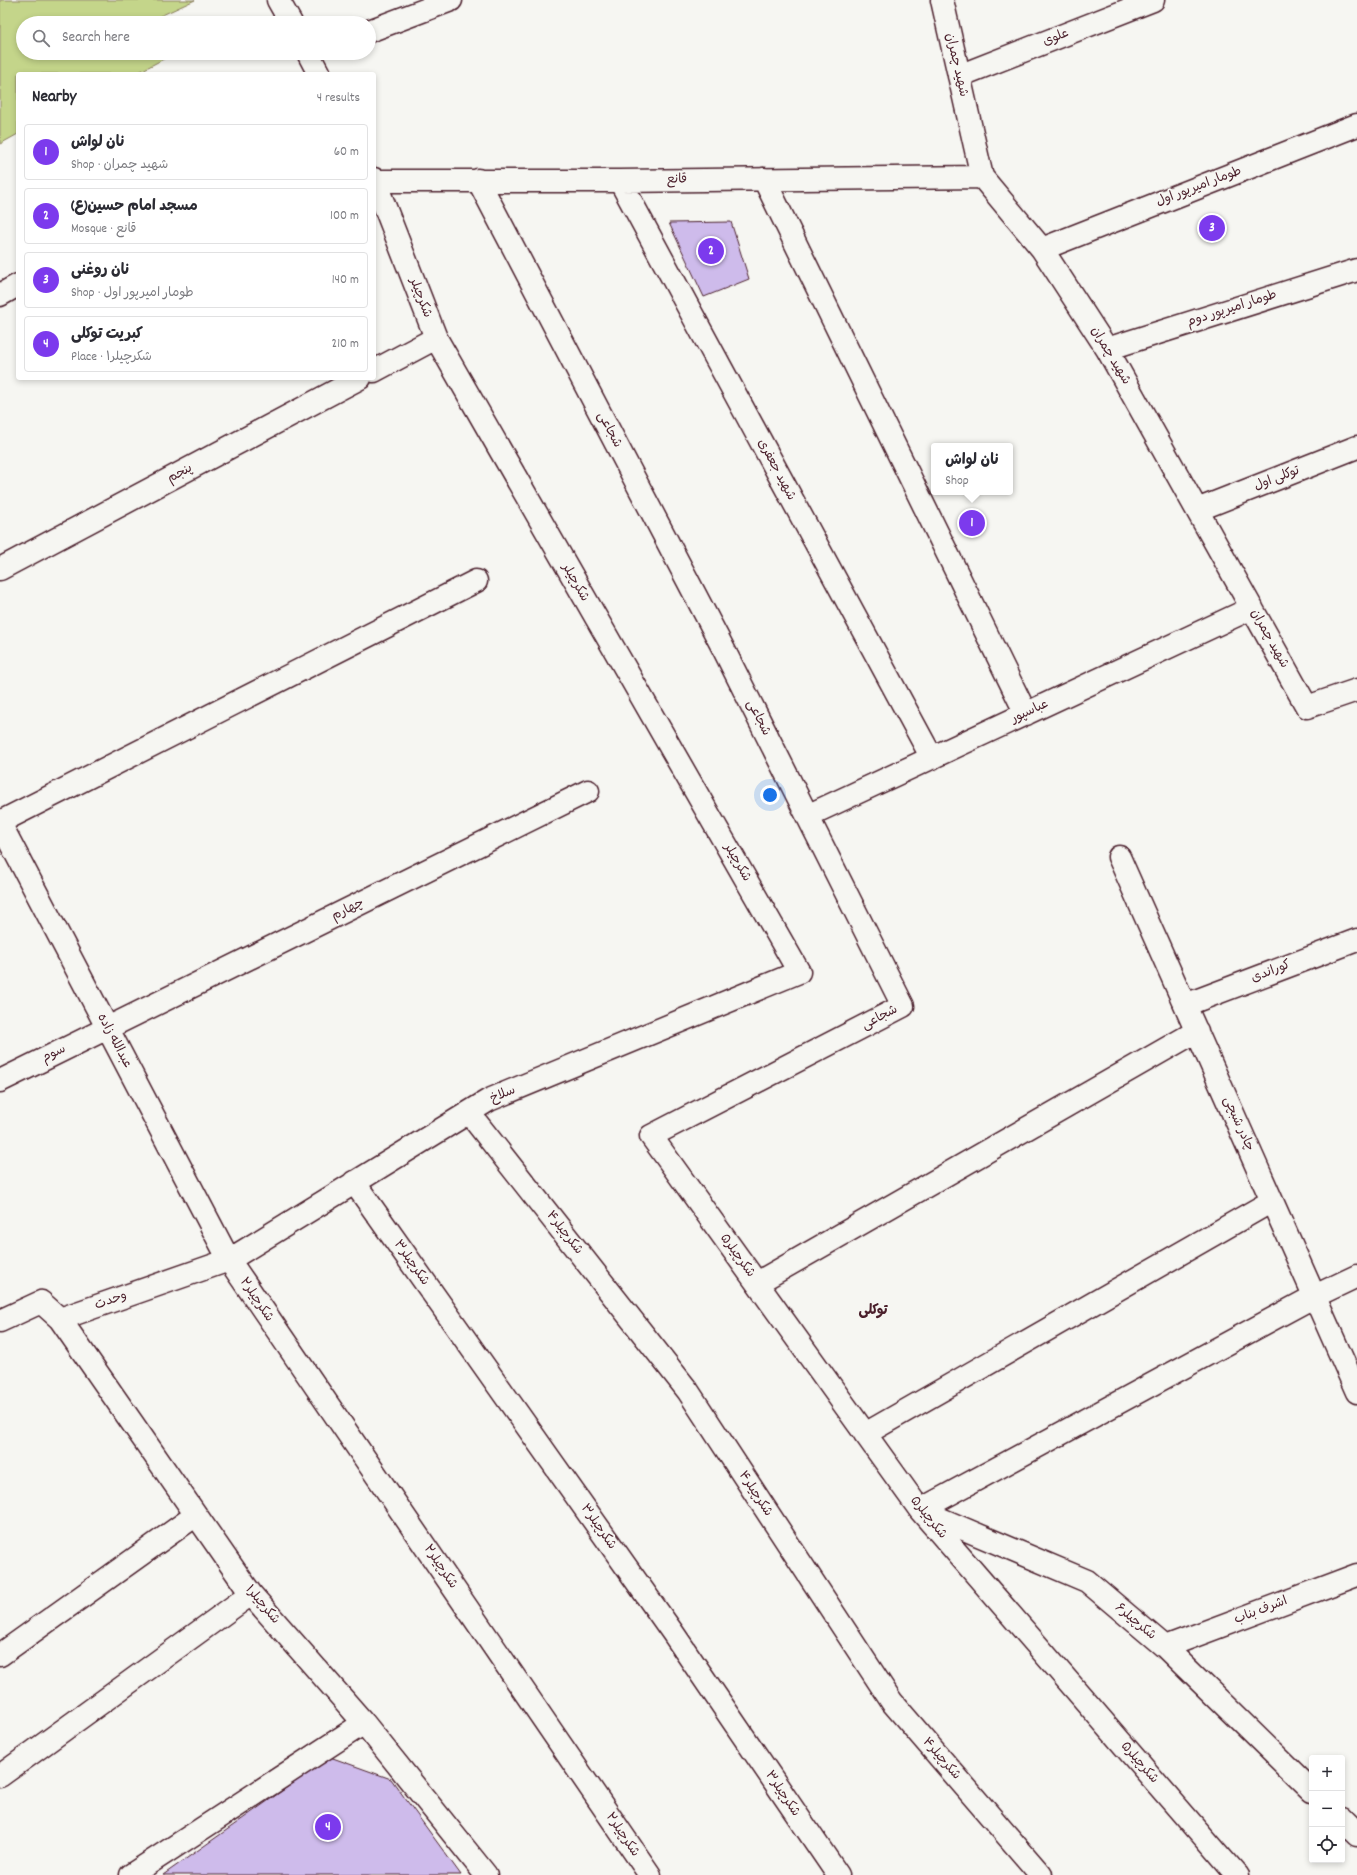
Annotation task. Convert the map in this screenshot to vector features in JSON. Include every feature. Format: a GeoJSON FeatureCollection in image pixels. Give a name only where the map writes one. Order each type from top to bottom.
{"type":"FeatureCollection","features":[{"type":"Feature","properties":{"kind":"street"},"geometry":{"type":"LineString","coordinates":[[278,0],[287,16]]}},
{"type":"Feature","properties":{"kind":"street"},"geometry":{"type":"LineString","coordinates":[[376,28],[451,0]]}},
{"type":"Feature","properties":{"kind":"street","name":"شهید چمران"},"geometry":{"type":"LineString","coordinates":[[942,0],[982,177],[1042,249],[1107,349],[1307,707],[1357,690]]}},
{"type":"Feature","properties":{"kind":"street","name":"علوی"},"geometry":{"type":"LineString","coordinates":[[959,76],[1154,0]]}},
{"type":"Feature","properties":{"kind":"street"},"geometry":{"type":"LineString","coordinates":[[312,60],[317,72]]}},
{"type":"Feature","properties":{"kind":"street","name":"طومار امیرپور اول"},"geometry":{"type":"LineString","coordinates":[[1042,249],[1357,125]]}},
{"type":"Feature","properties":{"kind":"street","name":"قانع"},"geometry":{"type":"LineString","coordinates":[[376,180],[620,181],[982,177]]}},
{"type":"Feature","properties":{"kind":"street"},"geometry":{"type":"LineString","coordinates":[[764,179],[1026,714]]}},
{"type":"Feature","properties":{"kind":"street","name":"شجاعی"},"geometry":{"type":"LineString","coordinates":[[478,180],[722,646],[903,1006],[651,1136]]}},
{"type":"Feature","properties":{"kind":"street","name":"شهید جعفری"},"geometry":{"type":"LineString","coordinates":[[620,181],[932,758]]}},
{"type":"Feature","properties":{"kind":"street","name":"شکرچیلر"},"geometry":{"type":"LineString","coordinates":[[376,183],[436,338],[799,972]]}},
{"type":"Feature","properties":{"kind":"street","name":"طومار امیرپور دوم"},"geometry":{"type":"LineString","coordinates":[[1107,349],[1357,270]]}},
{"type":"Feature","properties":{"kind":"street"},"geometry":{"type":"LineString","coordinates":[[0,295],[16,286]]}},
{"type":"Feature","properties":{"kind":"street"},"geometry":{"type":"LineString","coordinates":[[376,369],[436,338]]}},
{"type":"Feature","properties":{"kind":"street","name":"پنجم"},"geometry":{"type":"LineString","coordinates":[[0,569],[356,380]]}},
{"type":"Feature","properties":{"kind":"street","name":"توکلی اول"},"geometry":{"type":"LineString","coordinates":[[1197,510],[1357,448]]}},
{"type":"Feature","properties":{"kind":"street"},"geometry":{"type":"LineString","coordinates":[[0,822],[476,581]]}},
{"type":"Feature","properties":{"kind":"street","name":"عباسپور"},"geometry":{"type":"LineString","coordinates":[[807,816],[1252,608]]}},
{"type":"Feature","properties":{"kind":"street","name":"چهارم"},"geometry":{"type":"LineString","coordinates":[[107,1028],[588,791]]}},
{"type":"Feature","properties":{"kind":"street","name":"عبدالله زاده"},"geometry":{"type":"LineString","coordinates":[[0,822],[229,1260]]}},
{"type":"Feature","properties":{"kind":"street","name":"چادر شبچی"},"geometry":{"type":"LineString","coordinates":[[1119,857],[1357,1392]]}},
{"type":"Feature","properties":{"kind":"street","name":"کوراندی"},"geometry":{"type":"LineString","coordinates":[[1185,1005],[1357,940]]}},
{"type":"Feature","properties":{"kind":"street","name":"سلاخ"},"geometry":{"type":"LineString","coordinates":[[229,1260],[489,1100],[799,972]]}},
{"type":"Feature","properties":{"kind":"street","name":"سوم"},"geometry":{"type":"LineString","coordinates":[[0,1081],[107,1028]]}},
{"type":"Feature","properties":{"kind":"street"},"geometry":{"type":"LineString","coordinates":[[757,1283],[1197,1031]]}},
{"type":"Feature","properties":{"kind":"street","name":"شکرچیلر۴"},"geometry":{"type":"LineString","coordinates":[[469,1113],[688,1391],[892,1702],[1041,1875]]}},
{"type":"Feature","properties":{"kind":"street","name":"شکرچیلر۵"},"geometry":{"type":"LineString","coordinates":[[651,1136],[920,1510],[1236,1875]]}},
{"type":"Feature","properties":{"kind":"street","name":"شکرچیلر۳"},"geometry":{"type":"LineString","coordinates":[[354,1182],[673,1633],[838,1875]]}},
{"type":"Feature","properties":{"kind":"street"},"geometry":{"type":"LineString","coordinates":[[866,1434],[1272,1202]]}},
{"type":"Feature","properties":{"kind":"street","name":"وحدت"},"geometry":{"type":"LineString","coordinates":[[60,1319],[229,1260]]}},
{"type":"Feature","properties":{"kind":"street","name":"شکرچیلر۲"},"geometry":{"type":"LineString","coordinates":[[229,1260],[650,1875]]}},
{"type":"Feature","properties":{"kind":"street"},"geometry":{"type":"LineString","coordinates":[[920,1510],[1315,1296],[1357,1276]]}},
{"type":"Feature","properties":{"kind":"street"},"geometry":{"type":"LineString","coordinates":[[0,1321],[41,1302],[60,1319]]}},
{"type":"Feature","properties":{"kind":"street","name":"شکرچیلر۱"},"geometry":{"type":"LineString","coordinates":[[60,1319],[251,1594],[364,1723],[486,1875]]}},
{"type":"Feature","properties":{"kind":"street","name":"شکرچیلر۶"},"geometry":{"type":"LineString","coordinates":[[920,1510],[1087,1580],[1166,1647],[1309,1787]]}},
{"type":"Feature","properties":{"kind":"street"},"geometry":{"type":"LineString","coordinates":[[0,1655],[196,1515]]}},
{"type":"Feature","properties":{"kind":"street","name":"اشرف بناب"},"geometry":{"type":"LineString","coordinates":[[1166,1647],[1357,1575]]}},
{"type":"Feature","properties":{"kind":"street"},"geometry":{"type":"LineString","coordinates":[[0,1776],[251,1594]]}},
{"type":"Feature","properties":{"kind":"street"},"geometry":{"type":"LineString","coordinates":[[131,1875],[364,1723]]}},
{"type":"Feature","properties":{"kind":"street"},"geometry":{"type":"LineString","coordinates":[[1345,1823],[1357,1834]]}},
{"type":"Feature","properties":{"kind":"green space"},"geometry":{"type":"Polygon","coordinates":[[[0,0],[195,0],[160,16],[16,16],[16,60],[162,60],[139,72],[16,72],[16,135],[0,144],[0,0]]]}},
{"type":"Feature","properties":{"kind":"building"},"geometry":{"type":"Polygon","coordinates":[[[731,222],[749,279],[704,297],[669,223],[731,222]]]}},
{"type":"Feature","properties":{"kind":"building"},"geometry":{"type":"Polygon","coordinates":[[[330,1757],[391,1779],[461,1875],[163,1875],[330,1757]]]}},
{"type":"Feature","properties":{"kind":"place","name":"نان روغنی"},"geometry":{"type":"Point","coordinates":[1212,228]}},
{"type":"Feature","properties":{"kind":"place","name":"مسجد امام حسین(ع)"},"geometry":{"type":"Point","coordinates":[711,251]}},
{"type":"Feature","properties":{"kind":"place","name":"نان لواش"},"geometry":{"type":"Point","coordinates":[972,523]}},
{"type":"Feature","properties":{"kind":"place","name":"کبریت توکلی"},"geometry":{"type":"Point","coordinates":[328,1827]}},
{"type":"Feature","properties":{"kind":"district","name":"توکلی"},"geometry":{"type":"Point","coordinates":[873,1311]}}]}
